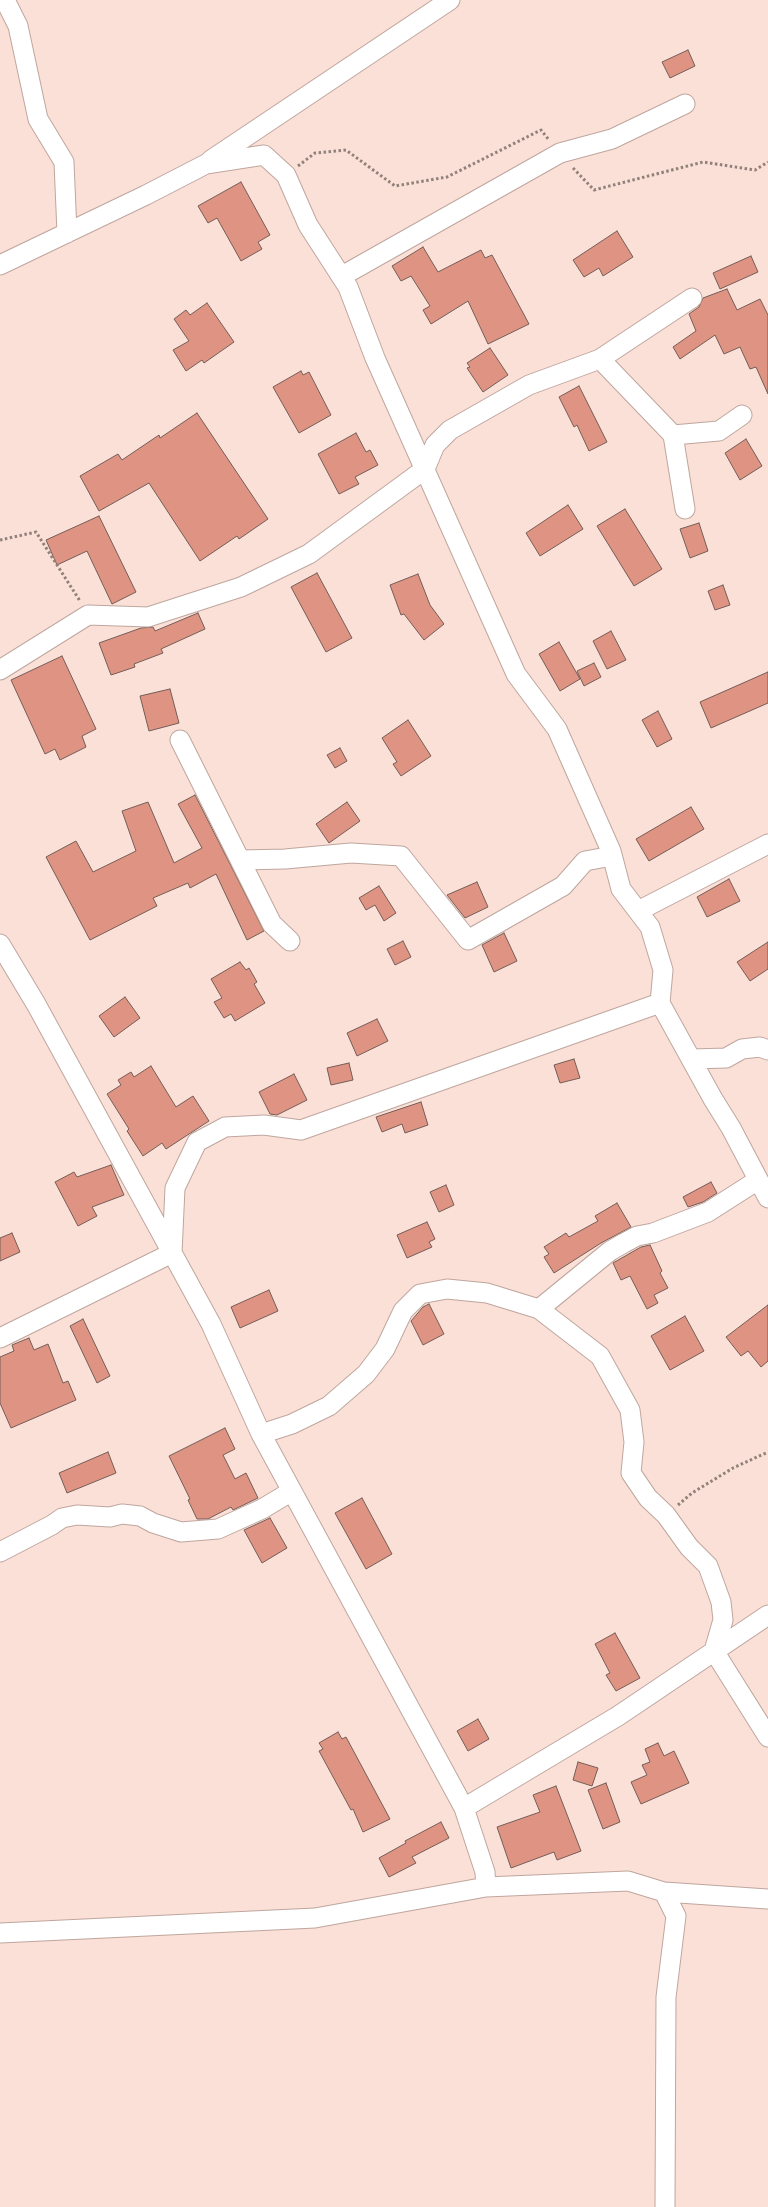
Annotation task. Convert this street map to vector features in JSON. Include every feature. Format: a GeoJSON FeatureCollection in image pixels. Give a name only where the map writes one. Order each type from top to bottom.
{"type":"FeatureCollection","features":[{"type":"Feature","properties":{"kind":"street"},"geometry":{"type":"LineString","coordinates":[[5,0],[18,26],[38,119],[64,162],[67,233]]}},
{"type":"Feature","properties":{"kind":"street"},"geometry":{"type":"LineString","coordinates":[[0,265],[206,164],[450,0]]}},
{"type":"Feature","properties":{"kind":"street"},"geometry":{"type":"LineString","coordinates":[[342,276],[560,153],[612,139],[685,104]]}},
{"type":"Feature","properties":{"kind":"street"},"geometry":{"type":"LineString","coordinates":[[206,164],[264,154],[286,176],[308,225],[348,287],[375,358],[516,674],[557,729],[612,856],[620,889],[650,927],[663,970],[660,1003],[768,1198]]}},
{"type":"Feature","properties":{"kind":"street"},"geometry":{"type":"LineString","coordinates":[[0,670],[88,615],[148,617],[241,587],[309,554],[425,469],[436,445],[450,430],[530,386],[600,359],[692,298]]}},
{"type":"Feature","properties":{"kind":"street"},"geometry":{"type":"LineString","coordinates":[[600,359],[673,435],[685,509]]}},
{"type":"Feature","properties":{"kind":"street"},"geometry":{"type":"LineString","coordinates":[[673,435],[719,430],[742,415]]}},
{"type":"Feature","properties":{"kind":"street"},"geometry":{"type":"LineString","coordinates":[[180,740],[272,924],[290,940]]}},
{"type":"Feature","properties":{"kind":"street"},"geometry":{"type":"LineString","coordinates":[[638,911],[768,844]]}},
{"type":"Feature","properties":{"kind":"street"},"geometry":{"type":"LineString","coordinates":[[241,860],[285,859],[351,853],[401,856],[468,940],[563,886],[585,861],[612,856]]}},
{"type":"Feature","properties":{"kind":"street"},"geometry":{"type":"LineString","coordinates":[[0,944],[41,1013],[211,1324],[261,1434],[464,1808],[485,1872],[486,1887]]}},
{"type":"Feature","properties":{"kind":"street"},"geometry":{"type":"LineString","coordinates":[[172,1253],[175,1188],[197,1142],[225,1127],[264,1125],[301,1130],[660,1003]]}},
{"type":"Feature","properties":{"kind":"street"},"geometry":{"type":"LineString","coordinates":[[692,1058],[726,1058],[742,1048],[760,1047],[768,1050]]}},
{"type":"Feature","properties":{"kind":"street"},"geometry":{"type":"LineString","coordinates":[[539,1308],[610,1251],[638,1236],[653,1233],[708,1212],[758,1180]]}},
{"type":"Feature","properties":{"kind":"street"},"geometry":{"type":"LineString","coordinates":[[0,1338],[172,1253]]}},
{"type":"Feature","properties":{"kind":"street"},"geometry":{"type":"LineString","coordinates":[[261,1434],[292,1424],[329,1406],[366,1374],[386,1349],[403,1311],[420,1294],[447,1289],[487,1293],[539,1308],[600,1356],[630,1410],[634,1442],[631,1474],[648,1498],[666,1515],[689,1547],[708,1566],[721,1602],[723,1620],[714,1651],[768,1738]]}},
{"type":"Feature","properties":{"kind":"street"},"geometry":{"type":"LineString","coordinates":[[0,1552],[62,1518],[77,1515],[110,1517],[122,1514],[140,1516],[153,1523],[182,1532],[218,1528],[262,1509],[292,1491]]}},
{"type":"Feature","properties":{"kind":"street"},"geometry":{"type":"LineString","coordinates":[[464,1808],[618,1716],[768,1615]]}},
{"type":"Feature","properties":{"kind":"street"},"geometry":{"type":"LineString","coordinates":[[0,1933],[315,1918],[486,1887],[628,1881],[664,1892],[768,1899]]}},
{"type":"Feature","properties":{"kind":"street"},"geometry":{"type":"LineString","coordinates":[[664,1892],[676,1916],[666,1997],[665,2207]]}},
{"type":"Feature","properties":{"kind":"path"},"geometry":{"type":"LineString","coordinates":[[0,540],[36,532],[88,615]]}},
{"type":"Feature","properties":{"kind":"path"},"geometry":{"type":"LineString","coordinates":[[666,1515],[692,1493],[734,1468],[768,1452]]}},
{"type":"Feature","properties":{"kind":"building"},"geometry":{"type":"Polygon","coordinates":[[[688,50],[695,66],[670,78],[662,62],[688,50]]]}},
{"type":"Feature","properties":{"kind":"building"},"geometry":{"type":"Polygon","coordinates":[[[241,182],[270,235],[258,242],[262,249],[241,261],[217,218],[208,223],[198,206],[241,182]]]}},
{"type":"Feature","properties":{"kind":"building"},"geometry":{"type":"Polygon","coordinates":[[[617,231],[633,257],[603,276],[599,268],[584,277],[573,260],[617,231]]]}},
{"type":"Feature","properties":{"kind":"building"},"geometry":{"type":"Polygon","coordinates":[[[423,247],[438,272],[481,250],[485,258],[492,255],[529,324],[488,344],[468,301],[431,324],[423,310],[430,306],[411,276],[401,281],[392,266],[423,247]]]}},
{"type":"Feature","properties":{"kind":"building"},"geometry":{"type":"Polygon","coordinates":[[[751,256],[758,272],[720,289],[713,273],[751,256]]]}},
{"type":"Feature","properties":{"kind":"building"},"geometry":{"type":"Polygon","coordinates":[[[727,289],[737,310],[760,299],[768,315],[768,394],[756,367],[750,369],[740,347],[724,354],[715,335],[680,359],[673,347],[696,331],[689,314],[699,307],[703,298],[727,289]]]}},
{"type":"Feature","properties":{"kind":"building"},"geometry":{"type":"Polygon","coordinates":[[[207,303],[234,342],[204,363],[202,360],[186,371],[173,350],[189,341],[174,319],[186,310],[190,315],[207,303]]]}},
{"type":"Feature","properties":{"kind":"building"},"geometry":{"type":"Polygon","coordinates":[[[490,348],[508,375],[483,392],[467,368],[470,367],[467,363],[490,348]]]}},
{"type":"Feature","properties":{"kind":"building"},"geometry":{"type":"Polygon","coordinates":[[[301,371],[303,375],[309,372],[331,415],[299,433],[273,387],[301,371]]]}},
{"type":"Feature","properties":{"kind":"building"},"geometry":{"type":"Polygon","coordinates":[[[579,386],[607,442],[589,451],[577,425],[574,427],[559,397],[579,386]]]}},
{"type":"Feature","properties":{"kind":"building"},"geometry":{"type":"Polygon","coordinates":[[[197,413],[268,519],[239,539],[237,536],[200,561],[149,483],[99,511],[80,476],[118,454],[122,460],[159,435],[160,438],[197,413]]]}},
{"type":"Feature","properties":{"kind":"building"},"geometry":{"type":"Polygon","coordinates":[[[356,433],[366,452],[370,450],[378,465],[355,477],[359,484],[339,494],[318,454],[356,433]]]}},
{"type":"Feature","properties":{"kind":"building"},"geometry":{"type":"Polygon","coordinates":[[[746,439],[762,466],[740,480],[725,453],[746,439]]]}},
{"type":"Feature","properties":{"kind":"building"},"geometry":{"type":"Polygon","coordinates":[[[568,505],[583,529],[540,556],[526,533],[568,505]]]}},
{"type":"Feature","properties":{"kind":"building"},"geometry":{"type":"Polygon","coordinates":[[[625,509],[662,569],[634,586],[597,526],[625,509]]]}},
{"type":"Feature","properties":{"kind":"building"},"geometry":{"type":"Polygon","coordinates":[[[99,516],[136,592],[112,604],[87,551],[57,565],[46,540],[99,516]]]}},
{"type":"Feature","properties":{"kind":"building"},"geometry":{"type":"Polygon","coordinates":[[[699,523],[708,551],[690,558],[680,529],[699,523]]]}},
{"type":"Feature","properties":{"kind":"building"},"geometry":{"type":"Polygon","coordinates":[[[317,573],[352,638],[326,652],[291,587],[317,573]]]}},
{"type":"Feature","properties":{"kind":"building"},"geometry":{"type":"Polygon","coordinates":[[[418,574],[430,605],[444,624],[424,640],[404,614],[401,615],[390,585],[418,574]]]}},
{"type":"Feature","properties":{"kind":"building"},"geometry":{"type":"Polygon","coordinates":[[[723,585],[730,605],[715,610],[708,591],[723,585]]]}},
{"type":"Feature","properties":{"kind":"building"},"geometry":{"type":"Polygon","coordinates":[[[198,613],[205,629],[161,649],[163,653],[134,664],[135,667],[111,675],[99,643],[141,628],[153,627],[155,631],[198,613]]]}},
{"type":"Feature","properties":{"kind":"building"},"geometry":{"type":"Polygon","coordinates":[[[611,631],[626,660],[607,669],[593,641],[611,631]]]}},
{"type":"Feature","properties":{"kind":"building"},"geometry":{"type":"Polygon","coordinates":[[[559,642],[580,679],[560,691],[539,654],[559,642]]]}},
{"type":"Feature","properties":{"kind":"building"},"geometry":{"type":"Polygon","coordinates":[[[62,656],[96,729],[82,736],[86,747],[60,760],[55,749],[45,754],[11,680],[62,656]]]}},
{"type":"Feature","properties":{"kind":"building"},"geometry":{"type":"Polygon","coordinates":[[[594,663],[601,677],[584,686],[577,671],[594,663]]]}},
{"type":"Feature","properties":{"kind":"building"},"geometry":{"type":"Polygon","coordinates":[[[768,672],[768,703],[711,728],[700,702],[768,672]]]}},
{"type":"Feature","properties":{"kind":"building"},"geometry":{"type":"Polygon","coordinates":[[[170,689],[179,723],[149,731],[140,696],[170,689]]]}},
{"type":"Feature","properties":{"kind":"building"},"geometry":{"type":"Polygon","coordinates":[[[658,711],[672,739],[657,747],[642,720],[658,711]]]}},
{"type":"Feature","properties":{"kind":"building"},"geometry":{"type":"Polygon","coordinates":[[[408,720],[431,756],[401,776],[393,764],[397,762],[382,738],[408,720]]]}},
{"type":"Feature","properties":{"kind":"building"},"geometry":{"type":"Polygon","coordinates":[[[340,748],[347,761],[335,768],[327,755],[340,748]]]}},
{"type":"Feature","properties":{"kind":"building"},"geometry":{"type":"Polygon","coordinates":[[[195,795],[264,931],[247,940],[216,874],[190,888],[188,883],[153,898],[157,906],[90,940],[46,857],[76,841],[93,872],[136,851],[122,811],[148,802],[174,863],[202,848],[178,804],[195,795]]]}},
{"type":"Feature","properties":{"kind":"building"},"geometry":{"type":"Polygon","coordinates":[[[347,802],[360,821],[329,843],[316,824],[347,802]]]}},
{"type":"Feature","properties":{"kind":"building"},"geometry":{"type":"Polygon","coordinates":[[[691,807],[704,829],[649,861],[636,839],[691,807]]]}},
{"type":"Feature","properties":{"kind":"building"},"geometry":{"type":"Polygon","coordinates":[[[729,879],[740,901],[707,917],[697,897],[729,879]]]}},
{"type":"Feature","properties":{"kind":"building"},"geometry":{"type":"Polygon","coordinates":[[[477,882],[488,907],[465,918],[447,895],[477,882]]]}},
{"type":"Feature","properties":{"kind":"building"},"geometry":{"type":"Polygon","coordinates":[[[379,886],[396,913],[384,921],[375,905],[366,910],[359,898],[379,886]]]}},
{"type":"Feature","properties":{"kind":"building"},"geometry":{"type":"Polygon","coordinates":[[[504,933],[517,961],[494,972],[482,945],[504,933]]]}},
{"type":"Feature","properties":{"kind":"building"},"geometry":{"type":"Polygon","coordinates":[[[403,941],[411,957],[395,965],[387,949],[403,941]]]}},
{"type":"Feature","properties":{"kind":"building"},"geometry":{"type":"Polygon","coordinates":[[[768,942],[768,969],[750,981],[737,962],[768,942]]]}},
{"type":"Feature","properties":{"kind":"building"},"geometry":{"type":"Polygon","coordinates":[[[240,962],[246,970],[249,968],[257,982],[254,984],[265,1003],[235,1021],[231,1014],[224,1018],[214,1002],[222,998],[211,979],[240,962]]]}},
{"type":"Feature","properties":{"kind":"building"},"geometry":{"type":"Polygon","coordinates":[[[125,997],[140,1018],[114,1037],[99,1016],[125,997]]]}},
{"type":"Feature","properties":{"kind":"building"},"geometry":{"type":"Polygon","coordinates":[[[377,1019],[388,1041],[357,1056],[347,1033],[377,1019]]]}},
{"type":"Feature","properties":{"kind":"building"},"geometry":{"type":"Polygon","coordinates":[[[574,1059],[580,1078],[560,1083],[554,1065],[574,1059]]]}},
{"type":"Feature","properties":{"kind":"building"},"geometry":{"type":"Polygon","coordinates":[[[349,1063],[353,1080],[331,1085],[327,1068],[349,1063]]]}},
{"type":"Feature","properties":{"kind":"building"},"geometry":{"type":"Polygon","coordinates":[[[151,1066],[176,1107],[193,1096],[209,1121],[166,1149],[162,1143],[143,1156],[107,1094],[121,1085],[118,1080],[131,1072],[134,1077],[151,1066]]]}},
{"type":"Feature","properties":{"kind":"building"},"geometry":{"type":"Polygon","coordinates":[[[294,1074],[307,1100],[277,1115],[270,1114],[259,1092],[294,1074]]]}},
{"type":"Feature","properties":{"kind":"building"},"geometry":{"type":"Polygon","coordinates":[[[421,1102],[428,1125],[405,1133],[402,1124],[382,1132],[376,1117],[421,1102]]]}},
{"type":"Feature","properties":{"kind":"building"},"geometry":{"type":"Polygon","coordinates":[[[111,1165],[124,1195],[92,1207],[97,1216],[78,1226],[55,1182],[74,1172],[77,1177],[111,1165]]]}},
{"type":"Feature","properties":{"kind":"building"},"geometry":{"type":"Polygon","coordinates":[[[711,1182],[717,1193],[703,1202],[688,1207],[683,1197],[711,1182]]]}},
{"type":"Feature","properties":{"kind":"building"},"geometry":{"type":"Polygon","coordinates":[[[446,1185],[454,1205],[439,1212],[430,1192],[446,1185]]]}},
{"type":"Feature","properties":{"kind":"building"},"geometry":{"type":"Polygon","coordinates":[[[617,1203],[631,1227],[601,1243],[554,1273],[544,1257],[549,1254],[544,1247],[566,1233],[569,1237],[598,1221],[595,1216],[617,1203]]]}},
{"type":"Feature","properties":{"kind":"building"},"geometry":{"type":"Polygon","coordinates":[[[427,1222],[435,1239],[429,1242],[432,1247],[407,1258],[397,1235],[427,1222]]]}},
{"type":"Feature","properties":{"kind":"building"},"geometry":{"type":"Polygon","coordinates":[[[12,1233],[20,1252],[0,1261],[0,1238],[12,1233]]]}},
{"type":"Feature","properties":{"kind":"building"},"geometry":{"type":"Polygon","coordinates":[[[650,1245],[662,1271],[660,1273],[668,1288],[654,1295],[658,1303],[647,1309],[630,1276],[621,1280],[613,1263],[641,1247],[650,1245]]]}},
{"type":"Feature","properties":{"kind":"building"},"geometry":{"type":"Polygon","coordinates":[[[269,1290],[278,1311],[240,1328],[231,1307],[269,1290]]]}},
{"type":"Feature","properties":{"kind":"building"},"geometry":{"type":"Polygon","coordinates":[[[429,1304],[444,1334],[423,1345],[411,1321],[423,1307],[429,1304]]]}},
{"type":"Feature","properties":{"kind":"building"},"geometry":{"type":"Polygon","coordinates":[[[768,1305],[768,1361],[761,1367],[748,1351],[741,1356],[726,1337],[768,1305]]]}},
{"type":"Feature","properties":{"kind":"building"},"geometry":{"type":"Polygon","coordinates":[[[685,1316],[704,1351],[670,1370],[651,1336],[685,1316]]]}},
{"type":"Feature","properties":{"kind":"building"},"geometry":{"type":"Polygon","coordinates":[[[83,1319],[110,1376],[97,1383],[70,1326],[83,1319]]]}},
{"type":"Feature","properties":{"kind":"building"},"geometry":{"type":"Polygon","coordinates":[[[29,1338],[34,1350],[48,1344],[63,1383],[68,1381],[76,1400],[11,1428],[0,1403],[0,1357],[14,1351],[12,1345],[29,1338]]]}},
{"type":"Feature","properties":{"kind":"building"},"geometry":{"type":"Polygon","coordinates":[[[225,1428],[235,1449],[223,1455],[235,1479],[246,1473],[258,1498],[233,1510],[231,1507],[208,1519],[197,1519],[188,1500],[190,1499],[169,1456],[225,1428]]]}},
{"type":"Feature","properties":{"kind":"building"},"geometry":{"type":"Polygon","coordinates":[[[108,1452],[116,1473],[67,1493],[59,1473],[108,1452]]]}},
{"type":"Feature","properties":{"kind":"building"},"geometry":{"type":"Polygon","coordinates":[[[362,1498],[392,1554],[366,1569],[335,1513],[362,1498]]]}},
{"type":"Feature","properties":{"kind":"building"},"geometry":{"type":"Polygon","coordinates":[[[270,1518],[287,1548],[262,1563],[244,1530],[270,1518]]]}},
{"type":"Feature","properties":{"kind":"building"},"geometry":{"type":"Polygon","coordinates":[[[615,1633],[640,1678],[616,1691],[606,1675],[610,1673],[595,1644],[615,1633]]]}},
{"type":"Feature","properties":{"kind":"building"},"geometry":{"type":"Polygon","coordinates":[[[478,1719],[489,1739],[468,1751],[457,1731],[478,1719]]]}},
{"type":"Feature","properties":{"kind":"building"},"geometry":{"type":"Polygon","coordinates":[[[338,1732],[342,1739],[346,1737],[390,1819],[363,1832],[353,1809],[351,1810],[319,1751],[323,1749],[319,1743],[338,1732]]]}},
{"type":"Feature","properties":{"kind":"building"},"geometry":{"type":"Polygon","coordinates":[[[658,1743],[664,1756],[674,1751],[689,1783],[641,1804],[631,1782],[647,1775],[642,1765],[650,1762],[645,1749],[658,1743]]]}},
{"type":"Feature","properties":{"kind":"building"},"geometry":{"type":"Polygon","coordinates":[[[578,1762],[598,1768],[592,1786],[573,1780],[578,1762]]]}},
{"type":"Feature","properties":{"kind":"building"},"geometry":{"type":"Polygon","coordinates":[[[606,1783],[620,1822],[603,1829],[588,1790],[606,1783]]]}},
{"type":"Feature","properties":{"kind":"building"},"geometry":{"type":"Polygon","coordinates":[[[556,1786],[581,1851],[557,1860],[554,1852],[511,1868],[497,1827],[540,1812],[533,1795],[556,1786]]]}},
{"type":"Feature","properties":{"kind":"building"},"geometry":{"type":"Polygon","coordinates":[[[441,1822],[449,1838],[412,1857],[416,1863],[389,1877],[379,1858],[406,1843],[405,1841],[441,1822]]]}}]}
